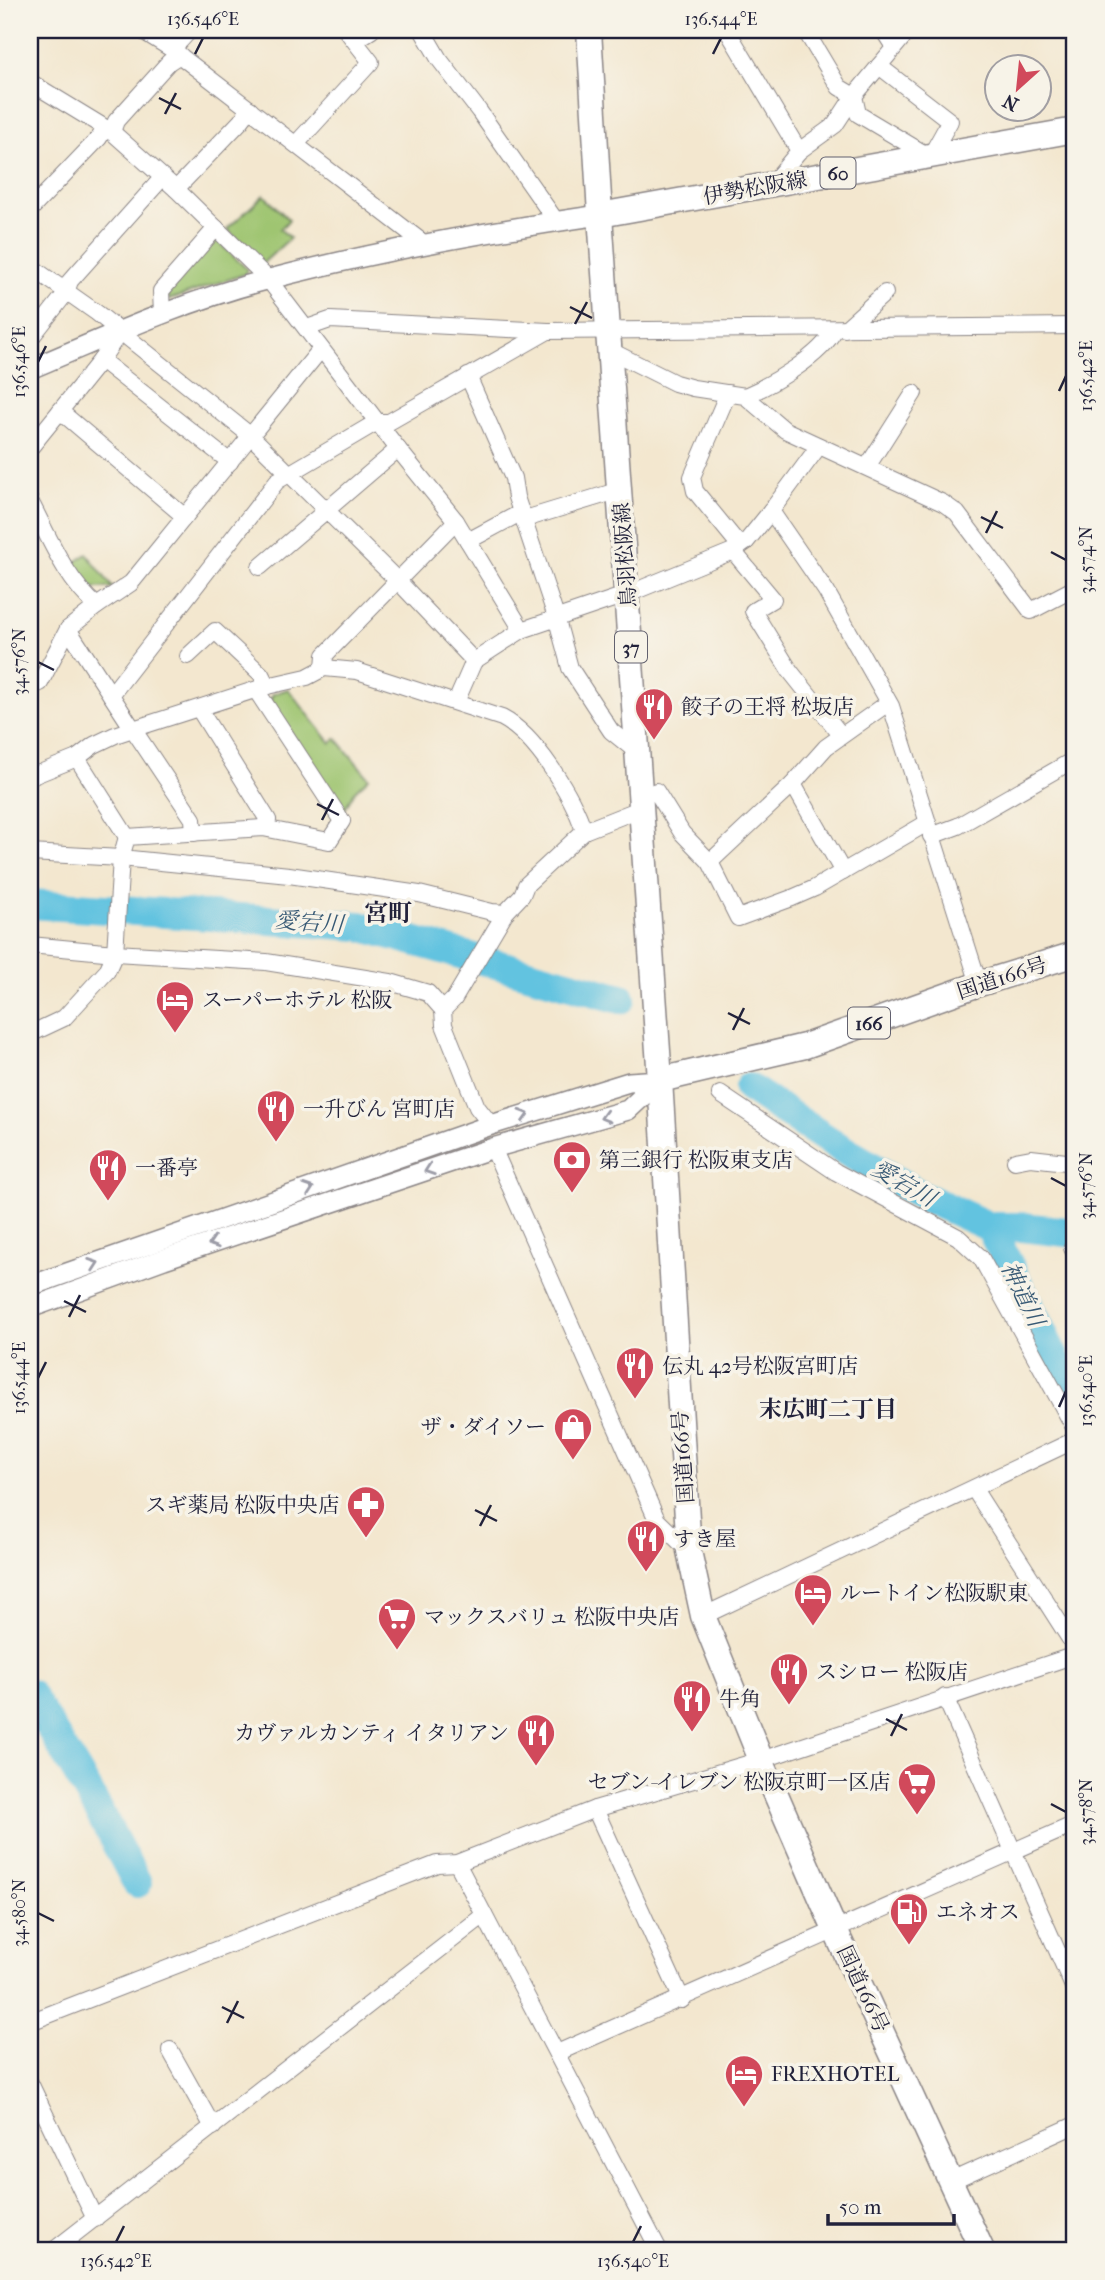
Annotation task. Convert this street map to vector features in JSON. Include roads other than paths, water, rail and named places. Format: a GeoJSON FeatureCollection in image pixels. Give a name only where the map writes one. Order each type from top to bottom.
{"type":"FeatureCollection","features":[{"type":"Feature","properties":{"kind":"main road","name":"鳥羽松阪線"},"geometry":{"type":"LineString","coordinates":[[589,30],[660,1080]]}},
{"type":"Feature","properties":{"kind":"main road","name":"伊勢松阪線"},"geometry":{"type":"LineString","coordinates":[[600,215],[1075,130]]}},
{"type":"Feature","properties":{"kind":"main road","name":"国道166号"},"geometry":{"type":"LineString","coordinates":[[982,2250],[835,1930],[761,1760],[703,1616],[689,1551],[660,1080],[805,1046],[979,984],[1075,954]]}},
{"type":"Feature","properties":{"kind":"street"},"geometry":{"type":"LineString","coordinates":[[141,30],[175,51],[426,245]]}},
{"type":"Feature","properties":{"kind":"street"},"geometry":{"type":"LineString","coordinates":[[30,209],[108,130],[169,62],[180,41],[190,30]]}},
{"type":"Feature","properties":{"kind":"street"},"geometry":{"type":"LineString","coordinates":[[296,144],[371,62],[351,35],[372,30]]}},
{"type":"Feature","properties":{"kind":"street"},"geometry":{"type":"LineString","coordinates":[[422,30],[439,59],[556,221]]}},
{"type":"Feature","properties":{"kind":"street"},"geometry":{"type":"LineString","coordinates":[[727,30],[799,151]]}},
{"type":"Feature","properties":{"kind":"street"},"geometry":{"type":"LineString","coordinates":[[805,30],[839,87],[853,96],[858,114],[930,157],[950,121],[879,66]]}},
{"type":"Feature","properties":{"kind":"street"},"geometry":{"type":"LineString","coordinates":[[883,30],[894,47]]}},
{"type":"Feature","properties":{"kind":"street"},"geometry":{"type":"LineString","coordinates":[[771,185],[799,151],[835,125],[853,96],[909,30]]}},
{"type":"Feature","properties":{"kind":"street"},"geometry":{"type":"LineString","coordinates":[[30,82],[108,130],[176,189],[268,279],[294,316],[307,328],[456,521],[522,630]]}},
{"type":"Feature","properties":{"kind":"street"},"geometry":{"type":"LineString","coordinates":[[176,189],[250,109]]}},
{"type":"Feature","properties":{"kind":"street"},"geometry":{"type":"LineString","coordinates":[[30,338],[66,293],[69,281],[163,177]]}},
{"type":"Feature","properties":{"kind":"street"},"geometry":{"type":"LineString","coordinates":[[30,369],[162,315],[268,279],[426,245],[600,215]]}},
{"type":"Feature","properties":{"kind":"street"},"geometry":{"type":"LineString","coordinates":[[162,315],[161,291],[216,228]]}},
{"type":"Feature","properties":{"kind":"street"},"geometry":{"type":"LineString","coordinates":[[30,266],[120,332],[251,436],[328,510],[474,661]]}},
{"type":"Feature","properties":{"kind":"street"},"geometry":{"type":"LineString","coordinates":[[745,396],[779,380],[840,329],[869,310],[886,293]]}},
{"type":"Feature","properties":{"kind":"street"},"geometry":{"type":"LineString","coordinates":[[307,328],[330,320],[548,331],[610,340],[840,329],[1069,326],[1075,312]]}},
{"type":"Feature","properties":{"kind":"street"},"geometry":{"type":"LineString","coordinates":[[111,695],[268,491],[289,472],[377,422],[389,422],[548,331]]}},
{"type":"Feature","properties":{"kind":"street"},"geometry":{"type":"LineString","coordinates":[[30,449],[102,360],[120,332]]}},
{"type":"Feature","properties":{"kind":"street"},"geometry":{"type":"LineString","coordinates":[[610,340],[675,383],[745,396],[785,430],[952,508],[1031,611],[1073,594]]}},
{"type":"Feature","properties":{"kind":"street"},"geometry":{"type":"LineString","coordinates":[[30,687],[40,683],[68,629],[131,583],[321,349]]}},
{"type":"Feature","properties":{"kind":"street"},"geometry":{"type":"LineString","coordinates":[[102,360],[230,462]]}},
{"type":"Feature","properties":{"kind":"street"},"geometry":{"type":"LineString","coordinates":[[468,376],[513,478],[570,668],[611,731],[637,752]]}},
{"type":"Feature","properties":{"kind":"street"},"geometry":{"type":"LineString","coordinates":[[728,393],[692,477],[695,491],[773,599],[753,611],[790,671],[841,735]]}},
{"type":"Feature","properties":{"kind":"street"},"geometry":{"type":"LineString","coordinates":[[867,467],[914,393]]}},
{"type":"Feature","properties":{"kind":"street"},"geometry":{"type":"LineString","coordinates":[[60,411],[185,517]]}},
{"type":"Feature","properties":{"kind":"street"},"geometry":{"type":"LineString","coordinates":[[456,702],[474,661],[522,630],[628,594],[736,549],[746,542],[819,446]]}},
{"type":"Feature","properties":{"kind":"street"},"geometry":{"type":"LineString","coordinates":[[260,567],[398,449]]}},
{"type":"Feature","properties":{"kind":"street"},"geometry":{"type":"LineString","coordinates":[[468,541],[524,515],[620,490]]}},
{"type":"Feature","properties":{"kind":"street"},"geometry":{"type":"LineString","coordinates":[[30,501],[81,593],[96,606]]}},
{"type":"Feature","properties":{"kind":"street"},"geometry":{"type":"LineString","coordinates":[[771,510],[826,591],[888,703],[979,984]]}},
{"type":"Feature","properties":{"kind":"street"},"geometry":{"type":"LineString","coordinates":[[324,668],[325,656],[456,521]]}},
{"type":"Feature","properties":{"kind":"street"},"geometry":{"type":"LineString","coordinates":[[68,629],[192,819],[194,833]]}},
{"type":"Feature","properties":{"kind":"street"},"geometry":{"type":"LineString","coordinates":[[127,837],[263,828],[329,841],[342,821],[262,688],[261,674],[215,631],[188,656]]}},
{"type":"Feature","properties":{"kind":"street"},"geometry":{"type":"LineString","coordinates":[[30,776],[76,758],[94,745],[133,729],[262,688],[307,677],[324,668],[358,671],[456,702],[514,724],[539,752],[578,812],[583,831]]}},
{"type":"Feature","properties":{"kind":"street"},"geometry":{"type":"LineString","coordinates":[[710,862],[793,784],[827,747],[888,703]]}},
{"type":"Feature","properties":{"kind":"street"},"geometry":{"type":"LineString","coordinates":[[198,709],[268,820],[263,828]]}},
{"type":"Feature","properties":{"kind":"street"},"geometry":{"type":"LineString","coordinates":[[30,1034],[64,1018],[107,971],[115,953],[121,858],[127,837],[76,758]]}},
{"type":"Feature","properties":{"kind":"street"},"geometry":{"type":"LineString","coordinates":[[491,1125],[477,1107],[444,1025],[449,1004],[526,885],[583,831],[642,802],[656,792],[682,833],[710,862],[738,918],[792,898],[929,830],[958,826],[1075,759]]}},
{"type":"Feature","properties":{"kind":"street"},"geometry":{"type":"LineString","coordinates":[[793,784],[843,872]]}},
{"type":"Feature","properties":{"kind":"street"},"geometry":{"type":"LineString","coordinates":[[30,853],[121,858],[303,877],[419,894],[492,912],[503,918]]}},
{"type":"Feature","properties":{"kind":"street"},"geometry":{"type":"LineString","coordinates":[[30,946],[266,961],[407,986],[449,1004]]}},
{"type":"Feature","properties":{"kind":"street"},"geometry":{"type":"LineString","coordinates":[[30,1286],[491,1125],[629,1082],[660,1080]]}},
{"type":"Feature","properties":{"kind":"street"},"geometry":{"type":"LineString","coordinates":[[30,1308],[164,1259],[494,1148],[628,1110],[660,1080]]}},
{"type":"Feature","properties":{"kind":"street"},"geometry":{"type":"LineString","coordinates":[[720,1094],[836,1172],[971,1246],[981,1258],[1075,1429]]}},
{"type":"Feature","properties":{"kind":"street"},"geometry":{"type":"LineString","coordinates":[[494,1148],[657,1520],[689,1551]]}},
{"type":"Feature","properties":{"kind":"street"},"geometry":{"type":"LineString","coordinates":[[1015,1161],[1031,1158],[1075,1163]]}},
{"type":"Feature","properties":{"kind":"street"},"geometry":{"type":"LineString","coordinates":[[703,1616],[1075,1440]]}},
{"type":"Feature","properties":{"kind":"street"},"geometry":{"type":"LineString","coordinates":[[974,1489],[1075,1647]]}},
{"type":"Feature","properties":{"kind":"street"},"geometry":{"type":"LineString","coordinates":[[30,2022],[437,1864],[457,1863],[595,1809],[761,1760],[1075,1655]]}},
{"type":"Feature","properties":{"kind":"street"},"geometry":{"type":"LineString","coordinates":[[945,1697],[1075,1991]]}},
{"type":"Feature","properties":{"kind":"street"},"geometry":{"type":"LineString","coordinates":[[595,1809],[682,2000]]}},
{"type":"Feature","properties":{"kind":"street"},"geometry":{"type":"LineString","coordinates":[[557,2053],[1075,1824]]}},
{"type":"Feature","properties":{"kind":"street"},"geometry":{"type":"LineString","coordinates":[[457,1863],[659,2250]]}},
{"type":"Feature","properties":{"kind":"street"},"geometry":{"type":"LineString","coordinates":[[54,2250],[484,1915]]}},
{"type":"Feature","properties":{"kind":"street"},"geometry":{"type":"LineString","coordinates":[[170,2050],[213,2127]]}},
{"type":"Feature","properties":{"kind":"street"},"geometry":{"type":"LineString","coordinates":[[30,2082],[96,2219]]}},
{"type":"Feature","properties":{"kind":"street"},"geometry":{"type":"LineString","coordinates":[[951,2180],[1075,2125]]}},
{"type":"Feature","properties":{"kind":"waterway","name":"愛宕川"},"geometry":{"type":"LineString","coordinates":[[30,904],[360,926],[621,999]]}},
{"type":"Feature","properties":{"kind":"waterway","name":"愛宕川"},"geometry":{"type":"LineString","coordinates":[[749,1088],[842,1149],[922,1196],[990,1227],[1022,1227],[1075,1233]]}},
{"type":"Feature","properties":{"kind":"waterway","name":"神道川"},"geometry":{"type":"LineString","coordinates":[[990,1227],[1075,1399]]}},
{"type":"Feature","properties":{"kind":"waterway"},"geometry":{"type":"LineString","coordinates":[[30,1694],[88,1791],[137,1883]]}},
{"type":"Feature","properties":{"kind":"place","name":"餃子の王将 松坂店"},"geometry":{"type":"Point","coordinates":[654,741]}},
{"type":"Feature","properties":{"kind":"place","name":"スーパーホテル 松阪"},"geometry":{"type":"Point","coordinates":[175,1034]}},
{"type":"Feature","properties":{"kind":"place","name":"一升びん 宮町店"},"geometry":{"type":"Point","coordinates":[276,1143]}},
{"type":"Feature","properties":{"kind":"place","name":"第三銀行 松阪東支店"},"geometry":{"type":"Point","coordinates":[572,1194]}},
{"type":"Feature","properties":{"kind":"place","name":"一番亭"},"geometry":{"type":"Point","coordinates":[108,1202]}},
{"type":"Feature","properties":{"kind":"place","name":"伝丸 42号松阪宮町店"},"geometry":{"type":"Point","coordinates":[635,1400]}},
{"type":"Feature","properties":{"kind":"place","name":"ザ・ダイソー"},"geometry":{"type":"Point","coordinates":[573,1461]}},
{"type":"Feature","properties":{"kind":"place","name":"スギ薬局 松阪中央店"},"geometry":{"type":"Point","coordinates":[366,1539]}},
{"type":"Feature","properties":{"kind":"place","name":"すき屋"},"geometry":{"type":"Point","coordinates":[646,1573]}},
{"type":"Feature","properties":{"kind":"place","name":"ルートイン松阪駅東"},"geometry":{"type":"Point","coordinates":[813,1627]}},
{"type":"Feature","properties":{"kind":"place","name":"マックスバリュ 松阪中央店"},"geometry":{"type":"Point","coordinates":[397,1651]}},
{"type":"Feature","properties":{"kind":"place","name":"スシロー 松阪店"},"geometry":{"type":"Point","coordinates":[789,1706]}},
{"type":"Feature","properties":{"kind":"place","name":"牛角"},"geometry":{"type":"Point","coordinates":[692,1733]}},
{"type":"Feature","properties":{"kind":"place","name":"カヴァルカンティ イタリアン"},"geometry":{"type":"Point","coordinates":[536,1767]}},
{"type":"Feature","properties":{"kind":"place","name":"セブン-イレブン 松阪京町一区店"},"geometry":{"type":"Point","coordinates":[917,1816]}},
{"type":"Feature","properties":{"kind":"place","name":"エネオス"},"geometry":{"type":"Point","coordinates":[909,1946]}},
{"type":"Feature","properties":{"kind":"place","name":"FREXHOTEL"},"geometry":{"type":"Point","coordinates":[744,2108]}},
{"type":"Feature","properties":{"kind":"district","name":"宮町"},"geometry":{"type":"Point","coordinates":[388,913]}},
{"type":"Feature","properties":{"kind":"district","name":"末広町二丁目"},"geometry":{"type":"Point","coordinates":[828,1409]}}]}
